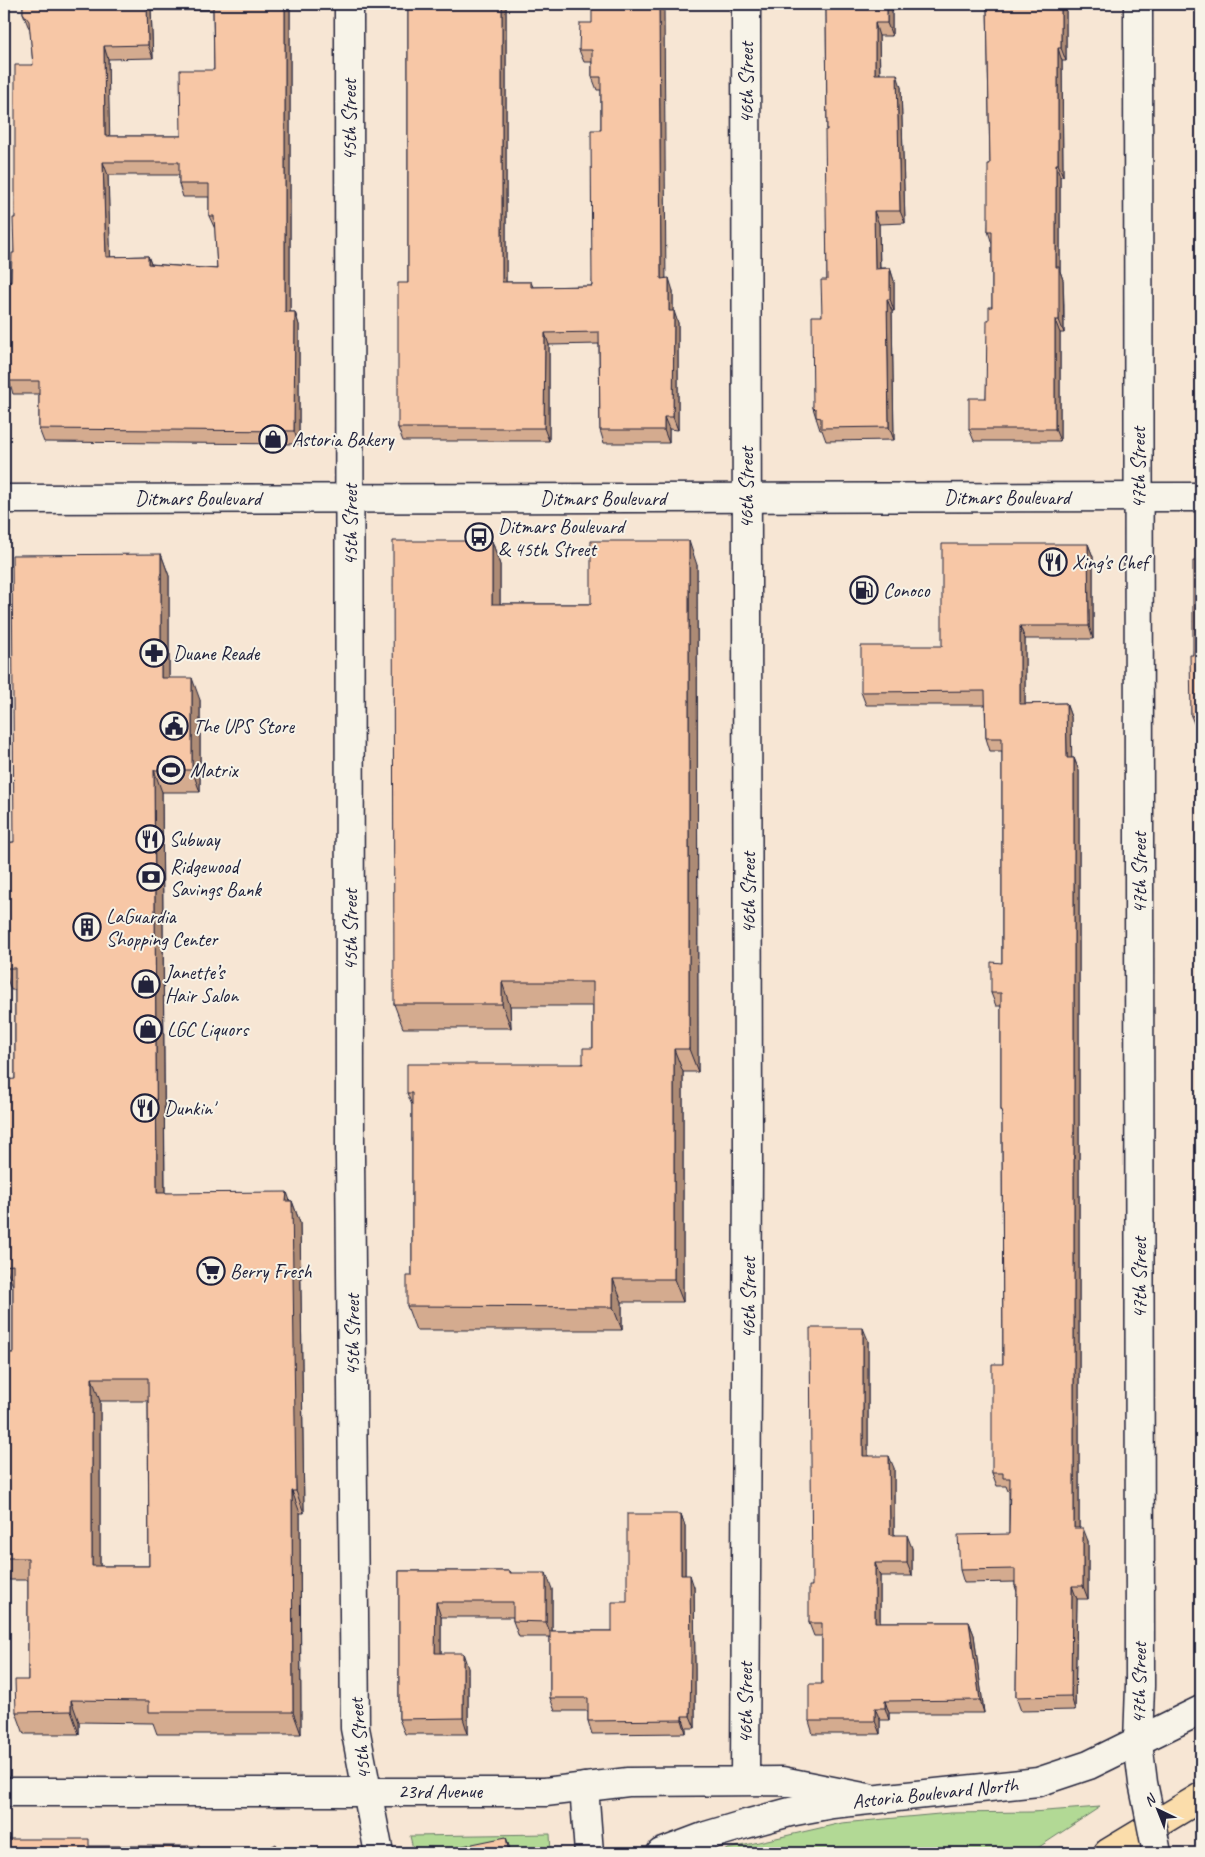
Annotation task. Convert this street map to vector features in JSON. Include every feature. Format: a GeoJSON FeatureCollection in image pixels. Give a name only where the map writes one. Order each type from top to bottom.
{"type":"FeatureCollection","features":[{"type":"Feature","properties":{"kind":"highway"},"geometry":{"type":"LineString","coordinates":[[1108,1853],[1201,1797]]}},
{"type":"Feature","properties":{"kind":"street","name":"45th Street"},"geometry":{"type":"LineString","coordinates":[[349,4],[350,1156],[355,1728],[379,1853]]}},
{"type":"Feature","properties":{"kind":"street","name":"46th Street"},"geometry":{"type":"LineString","coordinates":[[745,1781],[748,1160],[746,4]]}},
{"type":"Feature","properties":{"kind":"street","name":"47th Street"},"geometry":{"type":"LineString","coordinates":[[1138,4],[1140,1686],[1138,1742],[1143,1783],[1158,1853]]}},
{"type":"Feature","properties":{"kind":"street","name":"Ditmars Boulevard"},"geometry":{"type":"LineString","coordinates":[[4,499],[1201,497]]}},
{"type":"Feature","properties":{"kind":"street","name":"Astoria Boulevard North"},"geometry":{"type":"LineString","coordinates":[[661,1853],[706,1836],[790,1812],[832,1804],[1038,1782],[1089,1765],[1201,1710]]}},
{"type":"Feature","properties":{"kind":"street","name":"23rd Avenue"},"geometry":{"type":"LineString","coordinates":[[4,1792],[544,1792],[628,1782],[782,1781],[873,1799]]}},
{"type":"Feature","properties":{"kind":"street"},"geometry":{"type":"LineString","coordinates":[[584,1787],[589,1853]]}},
{"type":"Feature","properties":{"kind":"green space"},"geometry":{"type":"Polygon","coordinates":[[[1100,1807],[1030,1853],[718,1853],[728,1849],[842,1823],[950,1813],[1032,1812],[1100,1807]]]}},
{"type":"Feature","properties":{"kind":"green space"},"geometry":{"type":"Polygon","coordinates":[[[550,1834],[551,1853],[414,1853],[410,1836],[550,1834]]]}},
{"type":"Feature","properties":{"kind":"building"},"geometry":{"type":"Polygon","coordinates":[[[23,4],[147,4],[148,45],[104,46],[105,136],[181,136],[180,70],[214,70],[213,4],[285,4],[285,312],[295,312],[294,431],[39,429],[39,381],[9,381],[9,367],[4,367],[4,282],[11,282],[12,253],[14,253],[15,65],[33,65],[29,21],[23,13],[23,4]],[[103,162],[106,257],[148,256],[148,264],[217,269],[214,216],[209,216],[209,184],[179,184],[179,162],[103,162]]]}},
{"type":"Feature","properties":{"kind":"building"},"geometry":{"type":"Polygon","coordinates":[[[408,4],[502,4],[502,282],[531,282],[531,287],[592,286],[591,130],[601,130],[601,77],[592,77],[592,50],[579,50],[580,23],[592,23],[592,4],[659,4],[661,279],[669,278],[669,311],[674,311],[673,417],[664,417],[664,430],[600,430],[599,332],[545,333],[544,428],[398,428],[398,283],[408,283],[408,4]]]}},
{"type":"Feature","properties":{"kind":"building"},"geometry":{"type":"Polygon","coordinates":[[[826,4],[887,4],[887,23],[875,23],[875,74],[897,74],[900,211],[874,211],[875,269],[890,268],[890,299],[887,299],[889,427],[821,428],[821,418],[816,417],[816,409],[813,408],[812,316],[822,316],[821,280],[827,280],[826,4]]]}},
{"type":"Feature","properties":{"kind":"building"},"geometry":{"type":"Polygon","coordinates":[[[987,4],[1061,4],[1061,48],[1058,48],[1058,164],[1056,164],[1056,267],[1059,267],[1059,320],[1055,320],[1055,429],[969,429],[969,398],[986,398],[987,320],[989,320],[989,307],[992,307],[992,231],[988,231],[988,164],[990,164],[987,4]]]}},
{"type":"Feature","properties":{"kind":"building"},"geometry":{"type":"Polygon","coordinates":[[[393,541],[492,541],[492,604],[591,604],[591,541],[689,541],[689,1049],[674,1049],[674,1279],[613,1279],[613,1307],[407,1306],[407,1276],[412,1276],[412,1093],[407,1093],[407,1064],[583,1064],[583,1048],[593,1048],[593,982],[502,982],[502,1004],[394,1004],[393,541]]]}},
{"type":"Feature","properties":{"kind":"building"},"geometry":{"type":"Polygon","coordinates":[[[942,544],[1088,544],[1089,626],[1020,626],[1020,704],[1066,703],[1067,758],[1074,758],[1074,1528],[1083,1528],[1083,1586],[1072,1586],[1071,1696],[1016,1697],[1017,1586],[1015,1586],[1015,1569],[960,1570],[958,1535],[1009,1534],[1010,1478],[1003,1478],[1003,1473],[992,1473],[992,1364],[1003,1364],[1001,993],[991,993],[991,962],[1002,963],[1002,738],[986,738],[985,691],[861,692],[861,646],[942,646],[942,544]]]}},
{"type":"Feature","properties":{"kind":"building"},"geometry":{"type":"Polygon","coordinates":[[[161,554],[161,678],[192,678],[192,770],[154,770],[157,1193],[287,1192],[286,1201],[292,1201],[296,1491],[292,1491],[293,1712],[149,1712],[149,1701],[71,1700],[71,1711],[16,1712],[15,1680],[28,1680],[28,1558],[4,1558],[4,1353],[13,1353],[13,1265],[5,1266],[4,1080],[15,1079],[15,968],[4,968],[4,843],[14,842],[12,555],[161,554]],[[92,1378],[92,1566],[149,1566],[148,1378],[92,1378]]]}},
{"type":"Feature","properties":{"kind":"building"},"geometry":{"type":"Polygon","coordinates":[[[1193,561],[1201,561],[1201,715],[1191,716],[1190,655],[1193,655],[1193,561]]]}},
{"type":"Feature","properties":{"kind":"building"},"geometry":{"type":"Polygon","coordinates":[[[810,1328],[863,1328],[863,1456],[889,1456],[890,1535],[907,1535],[907,1563],[875,1563],[875,1622],[969,1622],[980,1700],[885,1701],[885,1708],[875,1708],[875,1721],[809,1721],[809,1684],[822,1684],[822,1623],[809,1623],[809,1586],[812,1586],[810,1328]]]}},
{"type":"Feature","properties":{"kind":"building"},"geometry":{"type":"Polygon","coordinates":[[[627,1514],[681,1514],[681,1575],[690,1575],[691,1656],[690,1716],[682,1716],[682,1720],[588,1721],[588,1698],[550,1698],[550,1631],[612,1631],[612,1602],[627,1602],[627,1514]]]}},
{"type":"Feature","properties":{"kind":"building"},"geometry":{"type":"Polygon","coordinates":[[[399,1571],[510,1571],[510,1573],[546,1573],[546,1622],[513,1621],[513,1602],[436,1602],[435,1653],[463,1653],[463,1718],[399,1719],[399,1571]]]}},
{"type":"Feature","properties":{"kind":"building"},"geometry":{"type":"Polygon","coordinates":[[[506,1837],[509,1853],[429,1853],[506,1837]]]}},
{"type":"Feature","properties":{"kind":"building"},"geometry":{"type":"Polygon","coordinates":[[[5,1839],[89,1839],[89,1846],[199,1846],[199,1853],[5,1853],[5,1839]]]}},
{"type":"Feature","properties":{"kind":"building"},"geometry":{"type":"Polygon","coordinates":[[[276,1844],[282,1853],[260,1853],[276,1844]]]}},
{"type":"Feature","properties":{"kind":"place","name":"Astoria Bakery"},"geometry":{"type":"Point","coordinates":[273,439]}},
{"type":"Feature","properties":{"kind":"place","name":"Ditmars Boulevard & 45th Street"},"geometry":{"type":"Point","coordinates":[479,537]}},
{"type":"Feature","properties":{"kind":"place","name":"Xing's Chef"},"geometry":{"type":"Point","coordinates":[1053,562]}},
{"type":"Feature","properties":{"kind":"place","name":"Conoco"},"geometry":{"type":"Point","coordinates":[864,590]}},
{"type":"Feature","properties":{"kind":"place","name":"Duane Reade"},"geometry":{"type":"Point","coordinates":[154,653]}},
{"type":"Feature","properties":{"kind":"place","name":"The UPS Store"},"geometry":{"type":"Point","coordinates":[174,726]}},
{"type":"Feature","properties":{"kind":"place","name":"Matrix"},"geometry":{"type":"Point","coordinates":[171,770]}},
{"type":"Feature","properties":{"kind":"place","name":"Subway"},"geometry":{"type":"Point","coordinates":[150,839]}},
{"type":"Feature","properties":{"kind":"place","name":"Ridgewood Savings Bank"},"geometry":{"type":"Point","coordinates":[151,877]}},
{"type":"Feature","properties":{"kind":"place","name":"LaGuardia Shopping Center"},"geometry":{"type":"Point","coordinates":[87,927]}},
{"type":"Feature","properties":{"kind":"place","name":"Janette’s Hair Salon"},"geometry":{"type":"Point","coordinates":[146,984]}},
{"type":"Feature","properties":{"kind":"place","name":"LGC Liquors"},"geometry":{"type":"Point","coordinates":[148,1029]}},
{"type":"Feature","properties":{"kind":"place","name":"Dunkin'"},"geometry":{"type":"Point","coordinates":[145,1108]}},
{"type":"Feature","properties":{"kind":"place","name":"Berry Fresh"},"geometry":{"type":"Point","coordinates":[211,1271]}}]}
